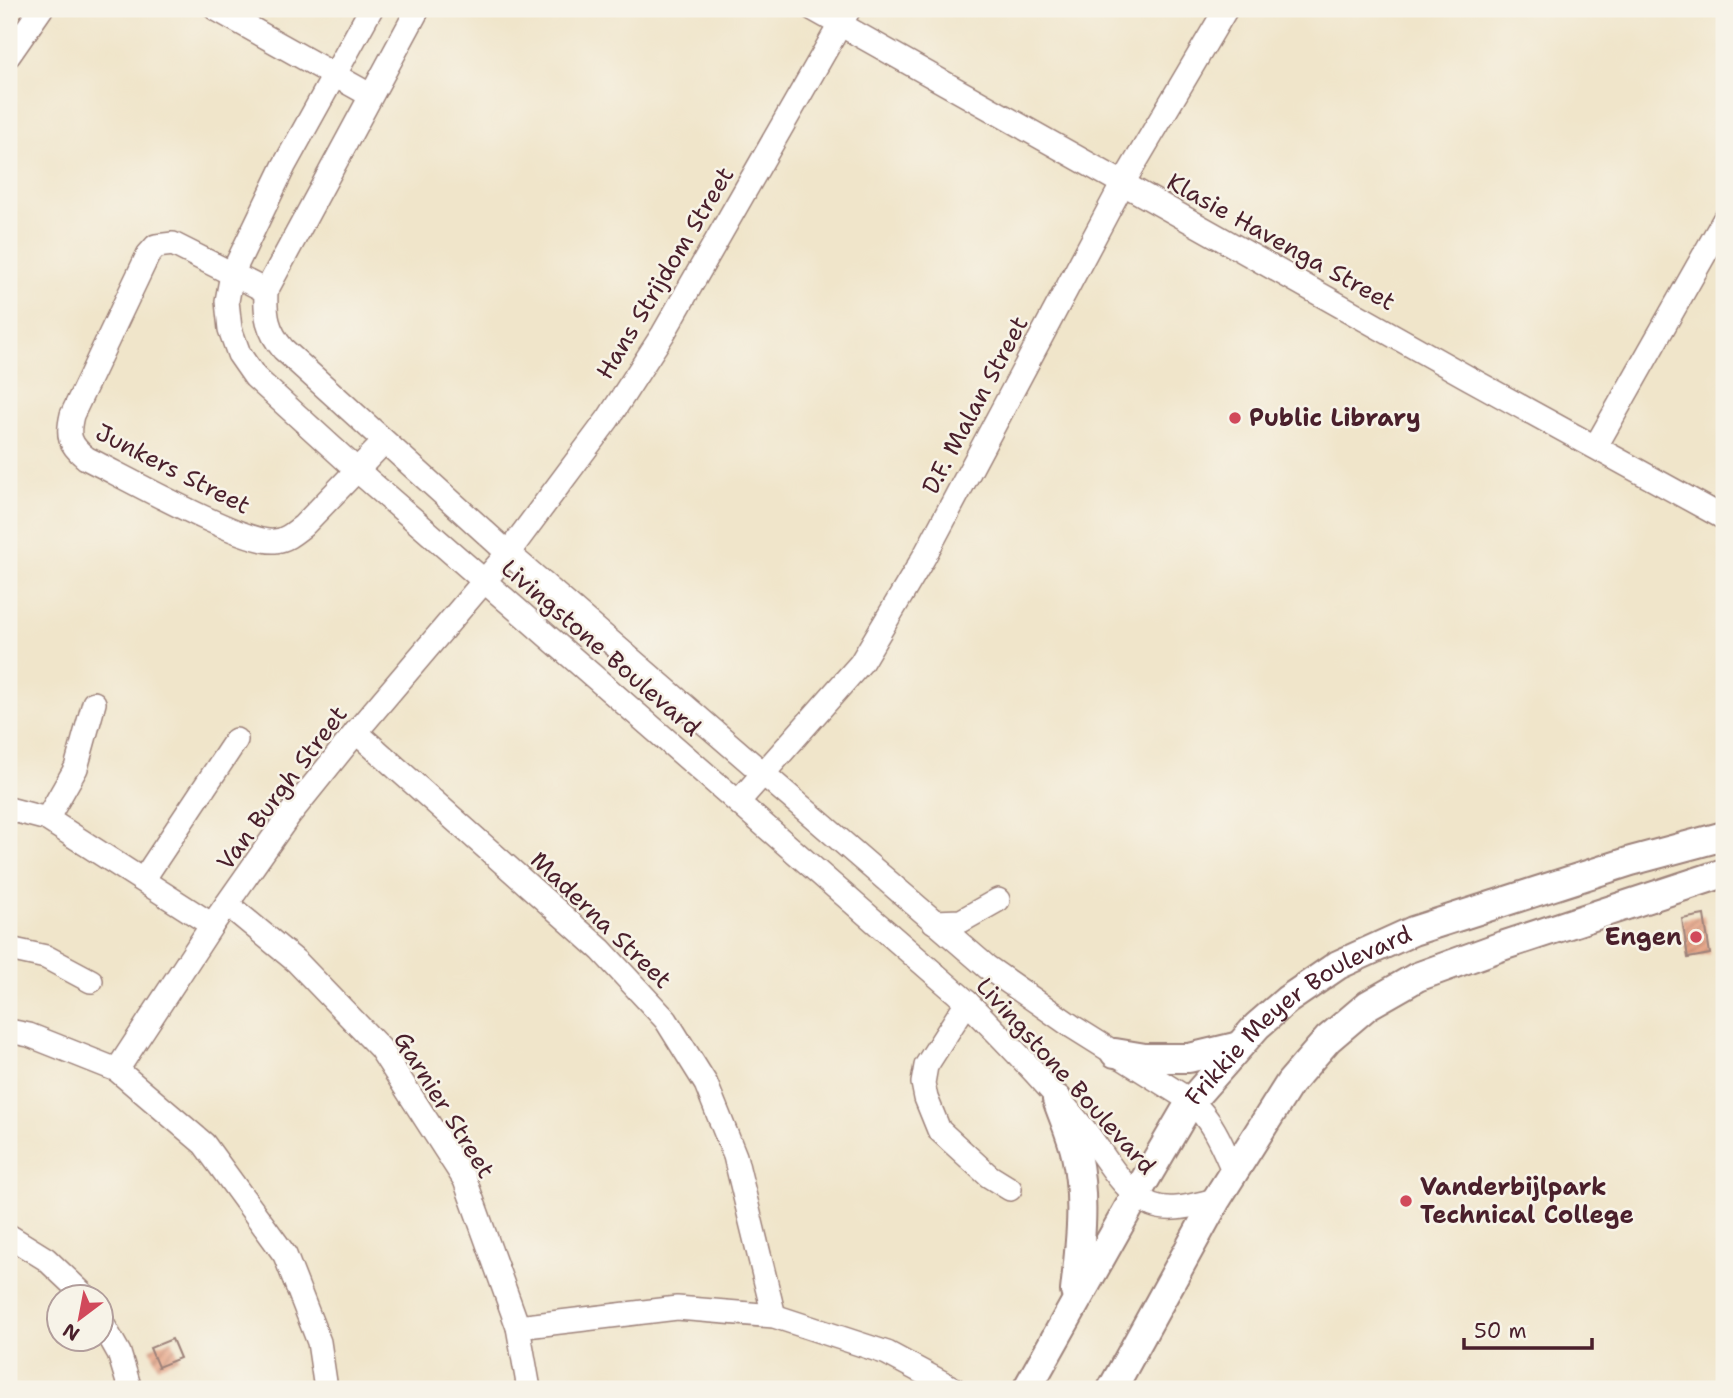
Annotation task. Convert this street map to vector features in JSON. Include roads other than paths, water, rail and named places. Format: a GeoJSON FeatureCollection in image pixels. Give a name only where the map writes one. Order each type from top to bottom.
{"type":"FeatureCollection","features":[{"type":"Feature","properties":{"kind":"main road","name":"Frikkie Meyer Boulevard"},"geometry":{"type":"LineString","coordinates":[[1027,1389],[1191,1101],[1258,1026],[1287,1000],[1338,965],[1413,931],[1631,861],[1724,836]]}},
{"type":"Feature","properties":{"kind":"main road","name":"Frikkie Meyer Boulevard"},"geometry":{"type":"LineString","coordinates":[[1112,1389],[1233,1170],[1290,1083],[1328,1039],[1368,1005],[1417,977],[1724,873]]}},
{"type":"Feature","properties":{"kind":"main road"},"geometry":{"type":"LineString","coordinates":[[1115,1053],[1145,1058],[1189,1058],[1239,1046]]}},
{"type":"Feature","properties":{"kind":"main road"},"geometry":{"type":"LineString","coordinates":[[1057,1099],[1076,1154],[1081,1189],[1082,1221],[1073,1305]]}},
{"type":"Feature","properties":{"kind":"street"},"geometry":{"type":"LineString","coordinates":[[9,55],[41,9]]}},
{"type":"Feature","properties":{"kind":"street"},"geometry":{"type":"LineString","coordinates":[[216,9],[370,95]]}},
{"type":"Feature","properties":{"kind":"street","name":"Livingstone Boulevard"},"geometry":{"type":"LineString","coordinates":[[371,9],[284,166],[232,274],[227,301],[230,329],[239,354],[255,377],[358,471],[967,1002],[1057,1099],[1136,1195],[1163,1208],[1216,1200]]}},
{"type":"Feature","properties":{"kind":"street"},"geometry":{"type":"LineString","coordinates":[[266,290],[418,9]]}},
{"type":"Feature","properties":{"kind":"street","name":"Klasie Havenga Street"},"geometry":{"type":"LineString","coordinates":[[813,9],[845,17],[1123,183],[1724,518]]}},
{"type":"Feature","properties":{"kind":"street","name":"D.F. Malan Street"},"geometry":{"type":"LineString","coordinates":[[738,802],[861,663],[924,558],[1123,183],[1226,9]]}},
{"type":"Feature","properties":{"kind":"street","name":"Hans Strijdom Street"},"geometry":{"type":"LineString","coordinates":[[508,553],[608,419],[663,334],[845,17]]}},
{"type":"Feature","properties":{"kind":"street"},"geometry":{"type":"LineString","coordinates":[[1596,446],[1724,220]]}},
{"type":"Feature","properties":{"kind":"street","name":"Junkers Street"},"geometry":{"type":"LineString","coordinates":[[266,290],[173,244],[156,246],[148,254],[72,415],[68,431],[74,448],[86,458],[186,508],[261,541],[275,541],[289,537],[358,471],[384,442]]}},
{"type":"Feature","properties":{"kind":"street","name":"Livingstone Boulevard"},"geometry":{"type":"LineString","coordinates":[[266,290],[265,314],[273,337],[384,442],[508,553],[987,967],[1191,1101],[1212,1126],[1233,1170]]}},
{"type":"Feature","properties":{"kind":"street","name":"Van Burgh Street"},"geometry":{"type":"LineString","coordinates":[[117,1070],[212,925],[290,814],[508,553]]}},
{"type":"Feature","properties":{"kind":"street"},"geometry":{"type":"LineString","coordinates":[[47,819],[76,768],[93,703]]}},
{"type":"Feature","properties":{"kind":"street","name":"Maderna Street"},"geometry":{"type":"LineString","coordinates":[[356,732],[601,950],[666,1020],[706,1084],[735,1156],[774,1316]]}},
{"type":"Feature","properties":{"kind":"street"},"geometry":{"type":"LineString","coordinates":[[144,880],[236,740]]}},
{"type":"Feature","properties":{"kind":"street"},"geometry":{"type":"LineString","coordinates":[[9,809],[47,819],[212,925]]}},
{"type":"Feature","properties":{"kind":"street"},"geometry":{"type":"LineString","coordinates":[[934,922],[961,921],[998,900]]}},
{"type":"Feature","properties":{"kind":"street","name":"Garnier Street"},"geometry":{"type":"LineString","coordinates":[[227,904],[297,962],[380,1048],[466,1180],[518,1327],[529,1389]]}},
{"type":"Feature","properties":{"kind":"street"},"geometry":{"type":"LineString","coordinates":[[9,949],[47,957],[91,981]]}},
{"type":"Feature","properties":{"kind":"street"},"geometry":{"type":"LineString","coordinates":[[967,1002],[926,1066],[923,1083],[926,1098],[939,1130],[989,1176],[1010,1189]]}},
{"type":"Feature","properties":{"kind":"street"},"geometry":{"type":"LineString","coordinates":[[9,1031],[29,1035],[117,1070],[204,1144],[285,1255],[319,1342],[326,1389]]}},
{"type":"Feature","properties":{"kind":"street"},"geometry":{"type":"LineString","coordinates":[[9,1236],[46,1259],[70,1282]]}},
{"type":"Feature","properties":{"kind":"street"},"geometry":{"type":"LineString","coordinates":[[518,1327],[677,1308],[774,1316],[887,1353],[954,1389]]}},
{"type":"Feature","properties":{"kind":"street"},"geometry":{"type":"LineString","coordinates":[[116,1348],[130,1389]]}},
{"type":"Feature","properties":{"kind":"place","name":"Public Library"},"geometry":{"type":"Point","coordinates":[1235,418]}},
{"type":"Feature","properties":{"kind":"place","name":"Engen"},"geometry":{"type":"Point","coordinates":[1696,937]}},
{"type":"Feature","properties":{"kind":"place","name":"Vanderbijlpark Technical College"},"geometry":{"type":"Point","coordinates":[1406,1201]}}]}
